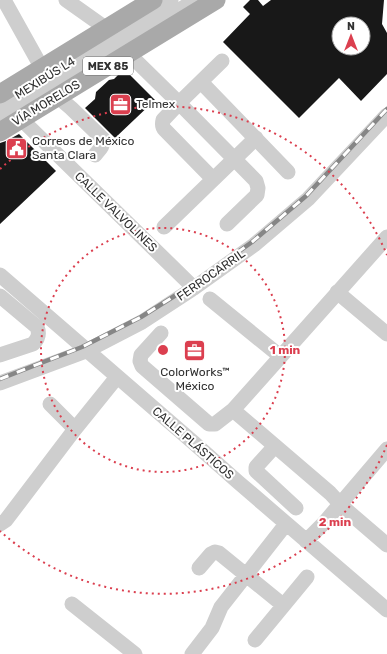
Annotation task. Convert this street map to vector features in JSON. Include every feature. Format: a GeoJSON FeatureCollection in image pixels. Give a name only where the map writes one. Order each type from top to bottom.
{"type":"FeatureCollection","features":[{"type":"Feature","properties":{"kind":"main road","name":"VÍA MORELOS"},"geometry":{"type":"LineString","coordinates":[[0,132],[21,119],[49,82],[107,29],[153,0]]}},
{"type":"Feature","properties":{"kind":"main road","name":"VÍA MORELOS"},"geometry":{"type":"LineString","coordinates":[[0,94],[49,82],[129,54],[216,0]]}},
{"type":"Feature","properties":{"kind":"street"},"geometry":{"type":"LineString","coordinates":[[4,0],[49,82],[103,139],[104,142],[102,147],[95,155]]}},
{"type":"Feature","properties":{"kind":"street"},"geometry":{"type":"LineString","coordinates":[[66,0],[107,29]]}},
{"type":"Feature","properties":{"kind":"street","name":"MEXIBÚS L4"},"geometry":{"type":"LineString","coordinates":[[0,120],[49,82],[171,0]]}},
{"type":"Feature","properties":{"kind":"street","name":"MEXIBÚS L4"},"geometry":{"type":"LineString","coordinates":[[0,106],[49,82],[196,0]]}},
{"type":"Feature","properties":{"kind":"street"},"geometry":{"type":"LineString","coordinates":[[129,54],[256,181],[258,188],[257,195],[227,224]]}},
{"type":"Feature","properties":{"kind":"street"},"geometry":{"type":"LineString","coordinates":[[213,179],[163,128],[162,125],[163,120],[222,61]]}},
{"type":"Feature","properties":{"kind":"street"},"geometry":{"type":"LineString","coordinates":[[201,82],[288,172]]}},
{"type":"Feature","properties":{"kind":"street","name":"FERROCARRIL"},"geometry":{"type":"LineString","coordinates":[[0,383],[86,351],[142,322],[194,288],[254,245],[308,199],[387,115]]}},
{"type":"Feature","properties":{"kind":"street","name":"CALLE VALVOLINES"},"geometry":{"type":"LineString","coordinates":[[21,119],[194,288]]}},
{"type":"Feature","properties":{"kind":"street"},"geometry":{"type":"LineString","coordinates":[[164,227],[256,138]]}},
{"type":"Feature","properties":{"kind":"street"},"geometry":{"type":"LineString","coordinates":[[161,333],[141,355],[140,361],[142,366],[209,424],[216,424],[233,410],[387,237]]}},
{"type":"Feature","properties":{"kind":"street","name":"CALLE PLÁSTICOS"},"geometry":{"type":"LineString","coordinates":[[0,276],[387,610]]}},
{"type":"Feature","properties":{"kind":"street"},"geometry":{"type":"LineString","coordinates":[[338,292],[387,334]]}},
{"type":"Feature","properties":{"kind":"street"},"geometry":{"type":"LineString","coordinates":[[0,296],[36,327],[38,335],[33,344],[0,355]]}},
{"type":"Feature","properties":{"kind":"street"},"geometry":{"type":"LineString","coordinates":[[210,299],[280,356]]}},
{"type":"Feature","properties":{"kind":"street"},"geometry":{"type":"LineString","coordinates":[[0,524],[6,520],[75,429],[117,377]]}},
{"type":"Feature","properties":{"kind":"street"},"geometry":{"type":"LineString","coordinates":[[50,404],[75,429]]}},
{"type":"Feature","properties":{"kind":"street"},"geometry":{"type":"LineString","coordinates":[[233,410],[330,493],[340,504],[387,545]]}},
{"type":"Feature","properties":{"kind":"street"},"geometry":{"type":"LineString","coordinates":[[275,446],[255,470],[296,508]]}},
{"type":"Feature","properties":{"kind":"street"},"geometry":{"type":"LineString","coordinates":[[306,541],[324,523],[387,449]]}},
{"type":"Feature","properties":{"kind":"street"},"geometry":{"type":"LineString","coordinates":[[192,654],[212,628],[221,607],[286,524]]}},
{"type":"Feature","properties":{"kind":"street"},"geometry":{"type":"LineString","coordinates":[[199,568],[211,554],[217,552],[283,605]]}},
{"type":"Feature","properties":{"kind":"street"},"geometry":{"type":"LineString","coordinates":[[255,640],[307,576]]}},
{"type":"Feature","properties":{"kind":"street"},"geometry":{"type":"LineString","coordinates":[[72,604],[135,654]]}},
{"type":"Feature","properties":{"kind":"building"},"geometry":{"type":"Polygon","coordinates":[[[250,0],[258,0],[263,6],[271,0],[384,0],[382,24],[387,33],[387,74],[361,101],[339,78],[299,118],[223,42],[250,14],[243,7],[250,0]]]}},
{"type":"Feature","properties":{"kind":"building","name":"Telmex"},"geometry":{"type":"Polygon","coordinates":[[[124,69],[155,100],[115,138],[85,108],[95,99],[96,92],[109,80],[114,79],[124,69]]]}},
{"type":"Feature","properties":{"kind":"building"},"geometry":{"type":"Polygon","coordinates":[[[19,134],[56,171],[0,224],[0,143],[19,134]]]}},
{"type":"Feature","properties":{"kind":"railway"},"geometry":{"type":"LineString","coordinates":[[0,379],[82,347],[141,317],[192,285],[252,242],[306,196],[387,109]]}},
{"type":"Feature","properties":{"kind":"place","name":"Telmex"},"geometry":{"type":"Point","coordinates":[120,104]}},
{"type":"Feature","properties":{"kind":"place","name":"Correos de México Santa Clara"},"geometry":{"type":"Point","coordinates":[17,148]}},
{"type":"Feature","properties":{"kind":"place","name":"ColorWorks™ México"},"geometry":{"type":"Point","coordinates":[195,351]}}]}
